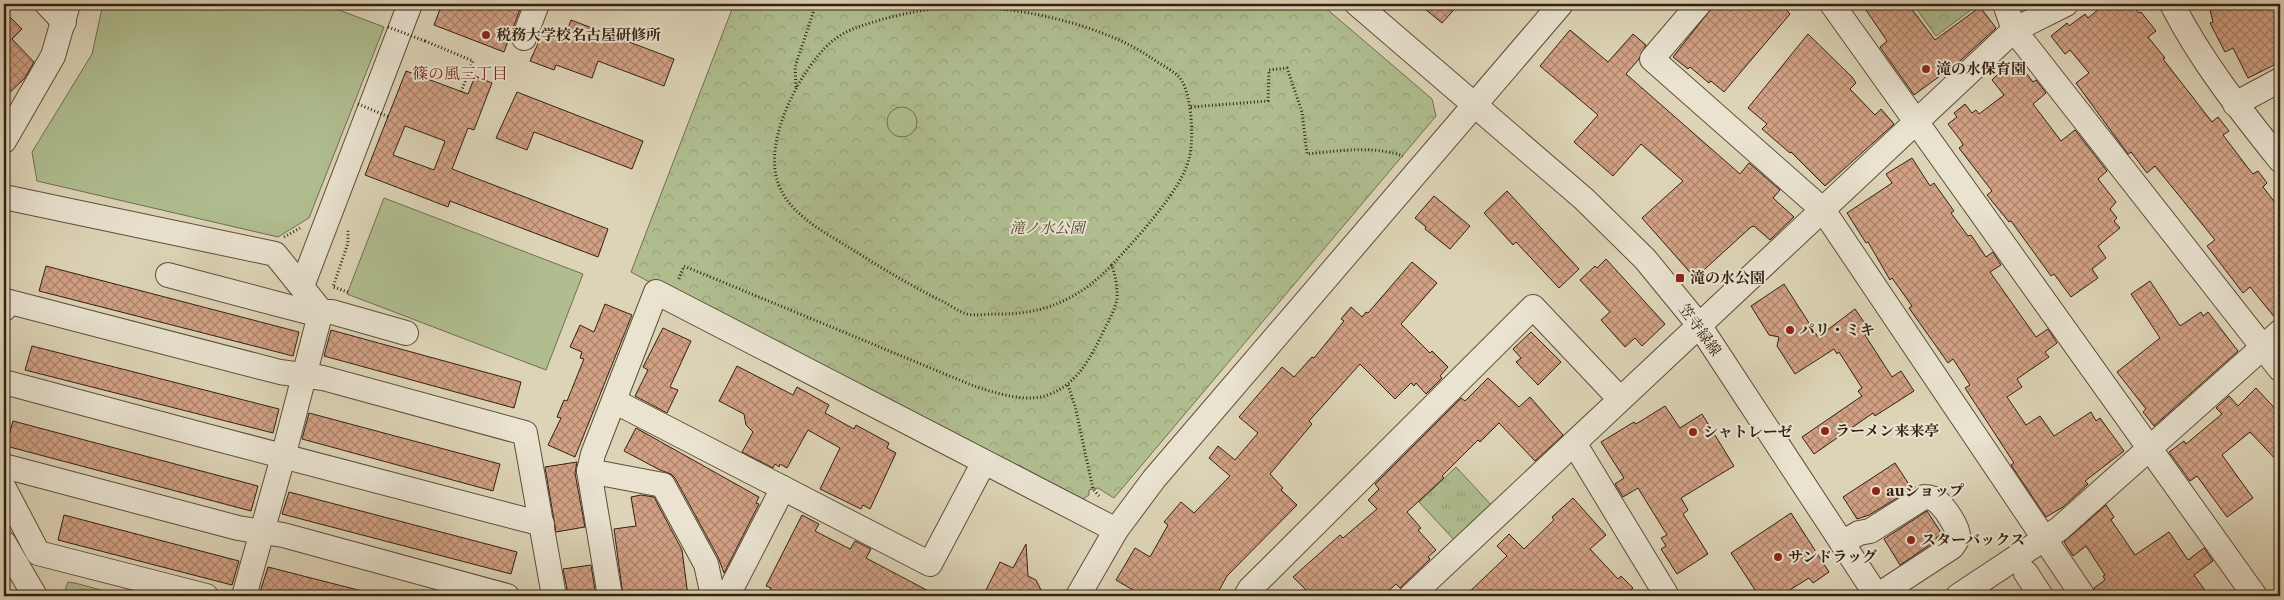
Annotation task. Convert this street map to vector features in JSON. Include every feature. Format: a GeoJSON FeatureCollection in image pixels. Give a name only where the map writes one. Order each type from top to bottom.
{"type":"FeatureCollection","features":[{"type":"Feature","properties":{"kind":"street"},"geometry":{"type":"LineString","coordinates":[[4,141],[53,56],[66,13],[47,4]]}},
{"type":"Feature","properties":{"kind":"street"},"geometry":{"type":"LineString","coordinates":[[302,286],[410,4]]}},
{"type":"Feature","properties":{"kind":"street"},"geometry":{"type":"LineString","coordinates":[[524,38],[537,4]]}},
{"type":"Feature","properties":{"kind":"street","name":"笠寺緑線"},"geometry":{"type":"LineString","coordinates":[[1356,4],[1584,199],[1645,259],[1699,325],[1851,538],[1877,596]]}},
{"type":"Feature","properties":{"kind":"street"},"geometry":{"type":"LineString","coordinates":[[1084,594],[1116,530],[1154,479],[1561,4]]}},
{"type":"Feature","properties":{"kind":"street"},"geometry":{"type":"LineString","coordinates":[[1700,4],[1652,60],[1823,210],[2082,596]]}},
{"type":"Feature","properties":{"kind":"street"},"geometry":{"type":"LineString","coordinates":[[1832,4],[1918,122],[1930,144],[2255,596]]}},
{"type":"Feature","properties":{"kind":"street"},"geometry":{"type":"LineString","coordinates":[[2005,4],[2014,30],[2271,340],[2280,369]]}},
{"type":"Feature","properties":{"kind":"street"},"geometry":{"type":"LineString","coordinates":[[1411,596],[2014,30],[2066,4]]}},
{"type":"Feature","properties":{"kind":"street"},"geometry":{"type":"LineString","coordinates":[[2172,4],[2190,39],[2235,104],[2280,160]]}},
{"type":"Feature","properties":{"kind":"street"},"geometry":{"type":"LineString","coordinates":[[2235,104],[2280,80]]}},
{"type":"Feature","properties":{"kind":"street"},"geometry":{"type":"LineString","coordinates":[[4,197],[275,254],[321,311]]}},
{"type":"Feature","properties":{"kind":"street"},"geometry":{"type":"LineString","coordinates":[[168,275],[308,312],[332,312],[406,333]]}},
{"type":"Feature","properties":{"kind":"street"},"geometry":{"type":"LineString","coordinates":[[610,596],[590,471],[593,454],[656,292],[1116,530]]}},
{"type":"Feature","properties":{"kind":"street"},"geometry":{"type":"LineString","coordinates":[[4,309],[6,301],[280,372],[323,378],[525,433],[554,596]]}},
{"type":"Feature","properties":{"kind":"street"},"geometry":{"type":"LineString","coordinates":[[1246,596],[1532,307],[1620,399]]}},
{"type":"Feature","properties":{"kind":"street"},"geometry":{"type":"LineString","coordinates":[[244,596],[321,311]]}},
{"type":"Feature","properties":{"kind":"street"},"geometry":{"type":"LineString","coordinates":[[1958,596],[2044,539],[2271,340]]}},
{"type":"Feature","properties":{"kind":"street"},"geometry":{"type":"LineString","coordinates":[[4,382],[542,524]]}},
{"type":"Feature","properties":{"kind":"street"},"geometry":{"type":"LineString","coordinates":[[614,401],[930,564],[984,462]]}},
{"type":"Feature","properties":{"kind":"street"},"geometry":{"type":"LineString","coordinates":[[1574,443],[1665,595]]}},
{"type":"Feature","properties":{"kind":"street"},"geometry":{"type":"LineString","coordinates":[[4,466],[229,525],[282,535],[507,596]]}},
{"type":"Feature","properties":{"kind":"street"},"geometry":{"type":"LineString","coordinates":[[590,471],[662,485],[725,595]]}},
{"type":"Feature","properties":{"kind":"street"},"geometry":{"type":"LineString","coordinates":[[4,488],[38,552],[206,596]]}},
{"type":"Feature","properties":{"kind":"street"},"geometry":{"type":"LineString","coordinates":[[725,595],[783,488]]}},
{"type":"Feature","properties":{"kind":"street"},"geometry":{"type":"LineString","coordinates":[[1851,538],[1870,531],[1924,497],[1929,497],[1939,502],[1956,528],[1958,534],[1957,541],[1952,547],[1877,596]]}},
{"type":"Feature","properties":{"kind":"street"},"geometry":{"type":"LineString","coordinates":[[4,543],[35,596]]}},
{"type":"Feature","properties":{"kind":"street"},"geometry":{"type":"LineString","coordinates":[[2026,573],[2041,596]]}},
{"type":"Feature","properties":{"kind":"path"},"geometry":{"type":"LineString","coordinates":[[796,88],[795,67],[816,4]]}},
{"type":"Feature","properties":{"kind":"path"},"geometry":{"type":"LineString","coordinates":[[1001,4],[1007,10]]}},
{"type":"Feature","properties":{"kind":"path"},"geometry":{"type":"LineString","coordinates":[[980,7],[1007,10],[1044,17],[1092,30],[1135,48],[1181,79],[1191,107],[1189,158],[1182,176],[1169,197],[1112,265],[1085,290],[1053,307],[1029,312],[967,314],[924,292],[806,220],[784,197],[777,180],[774,158],[782,122],[796,88],[808,66],[829,44],[846,30],[916,12],[980,7]]}},
{"type":"Feature","properties":{"kind":"path"},"geometry":{"type":"LineString","coordinates":[[388,27],[473,61],[461,92]]}},
{"type":"Feature","properties":{"kind":"path"},"geometry":{"type":"LineString","coordinates":[[1191,107],[1268,100],[1269,70],[1287,68],[1302,112],[1307,154],[1372,149],[1386,150],[1406,157]]}},
{"type":"Feature","properties":{"kind":"path"},"geometry":{"type":"LineString","coordinates":[[358,104],[388,116]]}},
{"type":"Feature","properties":{"kind":"path"},"geometry":{"type":"LineString","coordinates":[[678,281],[684,266],[974,386],[1014,397],[1047,396],[1068,385],[1080,374],[1093,354],[1113,312],[1117,299],[1117,282],[1112,265]]}},
{"type":"Feature","properties":{"kind":"path"},"geometry":{"type":"LineString","coordinates":[[1068,385],[1075,406],[1093,489]]}},
{"type":"Feature","properties":{"kind":"green space"},"geometry":{"type":"Polygon","coordinates":[[[103,4],[323,4],[384,27],[309,218],[278,237],[37,181],[32,152],[92,54],[103,4]]]}},
{"type":"Feature","properties":{"kind":"green space","name":"滝ノ水公園"},"geometry":{"type":"Polygon","coordinates":[[[734,4],[1321,4],[1432,99],[1436,116],[1114,498],[1098,488],[1089,490],[1089,495],[1083,499],[863,385],[860,390],[833,376],[835,371],[658,280],[655,285],[631,272],[734,4]]]}},
{"type":"Feature","properties":{"kind":"green space"},"geometry":{"type":"Polygon","coordinates":[[[1913,4],[1979,4],[1936,36],[1913,4]]]}},
{"type":"Feature","properties":{"kind":"green space"},"geometry":{"type":"Polygon","coordinates":[[[902,107],[908,108],[916,116],[916,128],[908,136],[902,137],[896,136],[888,128],[887,122],[888,116],[896,108],[902,107]]]}},
{"type":"Feature","properties":{"kind":"green space"},"geometry":{"type":"Polygon","coordinates":[[[384,198],[583,274],[546,370],[347,294],[384,198]]]}},
{"type":"Feature","properties":{"kind":"green space"},"geometry":{"type":"Polygon","coordinates":[[[1456,467],[1494,508],[1457,543],[1419,502],[1456,467]]]}},
{"type":"Feature","properties":{"kind":"green space"},"geometry":{"type":"Polygon","coordinates":[[[68,582],[75,583],[123,596],[63,596],[68,582]]]}},
{"type":"Feature","properties":{"kind":"building","name":"税務大学校名古屋研修所"},"geometry":{"type":"Polygon","coordinates":[[[442,4],[522,4],[504,52],[434,25],[442,4]]]}},
{"type":"Feature","properties":{"kind":"building"},"geometry":{"type":"Polygon","coordinates":[[[1419,4],[1459,4],[1442,23],[1419,4]]]}},
{"type":"Feature","properties":{"kind":"building"},"geometry":{"type":"Polygon","coordinates":[[[1715,4],[1781,4],[1790,14],[1724,92],[1711,81],[1709,83],[1690,67],[1688,69],[1673,57],[1715,4]]]}},
{"type":"Feature","properties":{"kind":"building","name":"滝の水保育園"},"geometry":{"type":"Polygon","coordinates":[[[1862,4],[1908,4],[1935,40],[1980,7],[1996,28],[1959,62],[1914,95],[1880,47],[1887,41],[1862,4]]]}},
{"type":"Feature","properties":{"kind":"building"},"geometry":{"type":"Polygon","coordinates":[[[2105,4],[2131,4],[2139,13],[2141,12],[2156,31],[2148,37],[2165,58],[2163,59],[2212,122],[2218,117],[2229,131],[2223,135],[2253,174],[2258,171],[2267,183],[2263,187],[2280,209],[2280,319],[2276,319],[2250,287],[2243,293],[2207,246],[2215,240],[2155,166],[2147,173],[2131,152],[2128,154],[2076,83],[2089,73],[2070,50],[2065,54],[2051,36],[2067,23],[2069,26],[2085,14],[2088,18],[2105,4]]]}},
{"type":"Feature","properties":{"kind":"building"},"geometry":{"type":"Polygon","coordinates":[[[2222,4],[2280,4],[2280,62],[2248,78],[2233,48],[2225,52],[2210,23],[2213,22],[2210,10],[2222,4]]]}},
{"type":"Feature","properties":{"kind":"building"},"geometry":{"type":"Polygon","coordinates":[[[4,11],[22,29],[12,39],[34,62],[25,78],[4,98],[4,11]]]}},
{"type":"Feature","properties":{"kind":"building"},"geometry":{"type":"Polygon","coordinates":[[[571,20],[674,59],[664,86],[598,61],[592,78],[556,65],[554,70],[530,61],[542,35],[550,39],[554,30],[566,34],[571,20]]]}},
{"type":"Feature","properties":{"kind":"building"},"geometry":{"type":"Polygon","coordinates":[[[1570,30],[1608,62],[1633,34],[1646,45],[1639,59],[1626,74],[1740,174],[1749,163],[1780,190],[1773,198],[1794,217],[1770,240],[1754,226],[1751,227],[1695,278],[1642,218],[1683,181],[1641,144],[1613,176],[1574,142],[1598,115],[1540,66],[1570,30]]]}},
{"type":"Feature","properties":{"kind":"building"},"geometry":{"type":"Polygon","coordinates":[[[1808,34],[1852,77],[1856,83],[1850,89],[1875,115],[1881,109],[1894,124],[1825,186],[1791,152],[1762,129],[1767,124],[1748,108],[1808,34]]]}},
{"type":"Feature","properties":{"kind":"building"},"geometry":{"type":"Polygon","coordinates":[[[2011,61],[2012,63],[2014,61],[2023,69],[2033,82],[2036,80],[2046,93],[2033,104],[2061,141],[2075,130],[2107,171],[2098,179],[2116,202],[2110,209],[2117,218],[2114,221],[2120,228],[2098,246],[2106,258],[2092,269],[2098,278],[2071,297],[2054,274],[2051,276],[2011,221],[2009,222],[1987,195],[1992,191],[1959,148],[1963,145],[1948,124],[1957,117],[1954,113],[1965,104],[1972,113],[1976,110],[1979,114],[2004,95],[1992,80],[2011,61]]]}},
{"type":"Feature","properties":{"kind":"building"},"geometry":{"type":"Polygon","coordinates":[[[406,71],[468,94],[475,76],[492,83],[474,130],[468,128],[452,169],[608,229],[598,257],[450,201],[448,207],[365,175],[406,71]],[[405,126],[393,155],[434,170],[445,141],[405,126]]]}},
{"type":"Feature","properties":{"kind":"building"},"geometry":{"type":"Polygon","coordinates":[[[517,92],[643,141],[632,169],[534,132],[527,150],[496,138],[517,92]]]}},
{"type":"Feature","properties":{"kind":"building"},"geometry":{"type":"Polygon","coordinates":[[[1912,158],[1930,186],[1934,183],[1954,211],[1951,213],[1968,236],[1971,235],[1986,257],[1993,252],[2001,265],[1990,272],[2036,337],[2048,329],[2057,343],[2045,352],[2049,357],[2017,379],[2022,387],[2007,397],[2026,425],[2040,416],[2054,436],[2091,412],[2096,421],[2100,418],[2124,451],[2085,481],[2088,484],[2063,507],[2046,517],[2011,465],[2014,463],[1965,388],[1970,385],[1953,359],[1948,363],[1909,308],[1912,306],[1892,278],[1890,280],[1868,242],[1866,243],[1847,213],[1892,183],[1886,174],[1912,158]]]}},
{"type":"Feature","properties":{"kind":"building"},"geometry":{"type":"Polygon","coordinates":[[[1507,191],[1579,269],[1559,288],[1516,242],[1513,245],[1484,213],[1507,191]]]}},
{"type":"Feature","properties":{"kind":"building"},"geometry":{"type":"Polygon","coordinates":[[[1434,196],[1470,226],[1450,249],[1425,229],[1426,227],[1415,218],[1434,196]]]}},
{"type":"Feature","properties":{"kind":"building"},"geometry":{"type":"Polygon","coordinates":[[[1606,259],[1665,324],[1642,346],[1635,338],[1625,347],[1601,320],[1610,312],[1580,280],[1606,259]]]}},
{"type":"Feature","properties":{"kind":"building"},"geometry":{"type":"Polygon","coordinates":[[[1412,262],[1437,283],[1401,324],[1430,353],[1432,351],[1448,367],[1440,376],[1442,378],[1426,394],[1416,383],[1414,386],[1411,383],[1395,399],[1360,364],[1309,421],[1312,424],[1270,474],[1283,488],[1281,490],[1297,505],[1227,576],[1216,596],[1143,596],[1116,580],[1135,548],[1150,557],[1168,525],[1164,522],[1181,502],[1194,513],[1230,476],[1209,458],[1218,446],[1235,460],[1258,433],[1239,417],[1282,367],[1294,377],[1312,357],[1314,358],[1344,321],[1341,319],[1351,307],[1362,317],[1366,312],[1368,313],[1412,262]]]}},
{"type":"Feature","properties":{"kind":"building"},"geometry":{"type":"Polygon","coordinates":[[[46,266],[299,332],[293,356],[39,291],[46,266]]]}},
{"type":"Feature","properties":{"kind":"building"},"geometry":{"type":"Polygon","coordinates":[[[2150,281],[2180,326],[2201,312],[2203,316],[2208,312],[2238,351],[2154,426],[2143,412],[2146,409],[2117,372],[2160,338],[2131,294],[2150,281]]]}},
{"type":"Feature","properties":{"kind":"building"},"geometry":{"type":"Polygon","coordinates":[[[1784,284],[1818,337],[1855,309],[1870,331],[1865,335],[1892,377],[1901,371],[1914,391],[1875,416],[1873,413],[1814,454],[1802,437],[1862,396],[1858,391],[1862,388],[1839,352],[1837,354],[1834,349],[1795,374],[1777,346],[1779,337],[1769,335],[1751,306],[1784,284]]]}},
{"type":"Feature","properties":{"kind":"building"},"geometry":{"type":"Polygon","coordinates":[[[605,304],[632,315],[575,457],[548,445],[561,418],[557,417],[564,400],[567,401],[584,359],[580,358],[582,352],[570,347],[580,325],[594,332],[605,304]]]}},
{"type":"Feature","properties":{"kind":"building"},"geometry":{"type":"Polygon","coordinates":[[[663,328],[691,341],[670,387],[678,390],[667,413],[635,396],[648,370],[643,367],[663,328]]]}},
{"type":"Feature","properties":{"kind":"building"},"geometry":{"type":"Polygon","coordinates":[[[331,330],[521,382],[514,408],[324,356],[331,330]]]}},
{"type":"Feature","properties":{"kind":"building"},"geometry":{"type":"Polygon","coordinates":[[[1531,332],[1561,362],[1538,385],[1516,362],[1521,358],[1513,349],[1531,332]]]}},
{"type":"Feature","properties":{"kind":"building"},"geometry":{"type":"Polygon","coordinates":[[[32,346],[279,409],[273,433],[25,370],[32,346]]]}},
{"type":"Feature","properties":{"kind":"building"},"geometry":{"type":"Polygon","coordinates":[[[737,366],[793,395],[797,387],[829,405],[825,413],[854,429],[856,425],[889,443],[887,448],[896,453],[870,509],[863,505],[861,509],[820,489],[840,448],[808,430],[787,468],[780,464],[779,467],[775,464],[773,468],[742,452],[753,432],[746,425],[744,414],[719,401],[737,366]]]}},
{"type":"Feature","properties":{"kind":"building"},"geometry":{"type":"Polygon","coordinates":[[[1488,378],[1519,407],[1530,397],[1563,435],[1535,461],[1499,423],[1480,442],[1478,440],[1442,476],[1444,478],[1407,512],[1421,528],[1418,530],[1436,550],[1428,557],[1430,559],[1400,588],[1396,584],[1383,596],[1312,596],[1293,577],[1340,535],[1343,538],[1377,509],[1368,500],[1379,489],[1375,484],[1461,398],[1465,401],[1488,378]]]}},
{"type":"Feature","properties":{"kind":"building"},"geometry":{"type":"Polygon","coordinates":[[[2256,388],[2280,414],[2280,464],[2250,432],[2222,455],[2253,498],[2227,517],[2197,476],[2190,481],[2169,452],[2184,441],[2186,444],[2222,414],[2216,408],[2229,396],[2238,406],[2256,388]]]}},
{"type":"Feature","properties":{"kind":"building"},"geometry":{"type":"Polygon","coordinates":[[[1665,406],[1680,428],[1702,414],[1734,466],[1681,498],[1688,510],[1683,514],[1708,554],[1677,574],[1661,549],[1666,546],[1661,538],[1667,535],[1638,488],[1623,497],[1615,484],[1624,478],[1601,442],[1665,406]]]}},
{"type":"Feature","properties":{"kind":"building"},"geometry":{"type":"Polygon","coordinates":[[[309,413],[500,464],[493,491],[302,439],[309,413]]]}},
{"type":"Feature","properties":{"kind":"building"},"geometry":{"type":"Polygon","coordinates":[[[13,421],[258,486],[251,511],[6,446],[13,421]]]}},
{"type":"Feature","properties":{"kind":"building"},"geometry":{"type":"Polygon","coordinates":[[[636,428],[759,497],[756,503],[759,504],[724,573],[718,557],[675,478],[671,474],[624,451],[636,428]]]}},
{"type":"Feature","properties":{"kind":"building"},"geometry":{"type":"Polygon","coordinates":[[[577,462],[575,473],[585,527],[556,532],[545,467],[577,462]]]}},
{"type":"Feature","properties":{"kind":"building"},"geometry":{"type":"Polygon","coordinates":[[[1895,463],[1912,489],[1869,515],[1857,519],[1843,497],[1895,463]]]}},
{"type":"Feature","properties":{"kind":"building"},"geometry":{"type":"Polygon","coordinates":[[[289,492],[517,552],[511,574],[282,514],[289,492]]]}},
{"type":"Feature","properties":{"kind":"building"},"geometry":{"type":"Polygon","coordinates":[[[641,495],[654,497],[682,550],[688,596],[623,596],[614,529],[636,526],[631,497],[641,495]]]}},
{"type":"Feature","properties":{"kind":"building"},"geometry":{"type":"Polygon","coordinates":[[[1573,498],[1606,535],[1590,549],[1618,579],[1621,576],[1633,588],[1630,591],[1635,596],[1465,596],[1507,556],[1497,546],[1509,534],[1524,549],[1554,520],[1552,517],[1573,498]]]}},
{"type":"Feature","properties":{"kind":"building"},"geometry":{"type":"Polygon","coordinates":[[[2106,505],[2114,517],[2111,520],[2135,555],[2169,532],[2188,560],[2204,548],[2213,561],[2194,575],[2209,596],[2097,596],[2094,588],[2105,580],[2103,576],[2105,575],[2086,546],[2073,556],[2064,542],[2106,505]]]}},
{"type":"Feature","properties":{"kind":"building"},"geometry":{"type":"Polygon","coordinates":[[[1927,511],[1942,534],[1936,538],[1937,540],[1900,565],[1884,539],[1927,511]]]}},
{"type":"Feature","properties":{"kind":"building"},"geometry":{"type":"Polygon","coordinates":[[[1791,513],[1829,572],[1813,583],[1809,578],[1780,596],[1759,596],[1731,553],[1791,513]]]}},
{"type":"Feature","properties":{"kind":"building"},"geometry":{"type":"Polygon","coordinates":[[[64,515],[239,561],[232,585],[58,540],[64,515]]]}},
{"type":"Feature","properties":{"kind":"building"},"geometry":{"type":"Polygon","coordinates":[[[802,515],[819,524],[815,531],[850,549],[855,541],[871,549],[866,558],[938,596],[767,596],[771,588],[766,586],[802,515]]]}},
{"type":"Feature","properties":{"kind":"building"},"geometry":{"type":"Polygon","coordinates":[[[1026,544],[1028,576],[1036,580],[1044,596],[983,596],[1000,562],[1013,568],[1026,544]]]}},
{"type":"Feature","properties":{"kind":"building"},"geometry":{"type":"Polygon","coordinates":[[[591,565],[596,596],[589,596],[588,590],[568,594],[563,569],[591,565]]]}},
{"type":"Feature","properties":{"kind":"building"},"geometry":{"type":"Polygon","coordinates":[[[268,567],[362,591],[361,596],[275,596],[260,592],[268,567]]]}},
{"type":"Feature","properties":{"kind":"place","name":"税務大学校名古屋研修所"},"geometry":{"type":"Point","coordinates":[486,35]}},
{"type":"Feature","properties":{"kind":"place","name":"滝の水保育園"},"geometry":{"type":"Point","coordinates":[1926,69]}},
{"type":"Feature","properties":{"kind":"place","name":"滝の水公園"},"geometry":{"type":"Point","coordinates":[1680,278]}},
{"type":"Feature","properties":{"kind":"place","name":"パリ・ミキ"},"geometry":{"type":"Point","coordinates":[1790,330]}},
{"type":"Feature","properties":{"kind":"place","name":"ラーメン来来亭"},"geometry":{"type":"Point","coordinates":[1825,431]}},
{"type":"Feature","properties":{"kind":"place","name":"シャトレーゼ"},"geometry":{"type":"Point","coordinates":[1693,432]}},
{"type":"Feature","properties":{"kind":"place","name":"auショップ"},"geometry":{"type":"Point","coordinates":[1876,491]}},
{"type":"Feature","properties":{"kind":"place","name":"スターバックス"},"geometry":{"type":"Point","coordinates":[1911,540]}},
{"type":"Feature","properties":{"kind":"place","name":"サンドラッグ"},"geometry":{"type":"Point","coordinates":[1778,557]}},
{"type":"Feature","properties":{"kind":"district","name":"篠の風三丁目"},"geometry":{"type":"Point","coordinates":[460,73]}}]}
